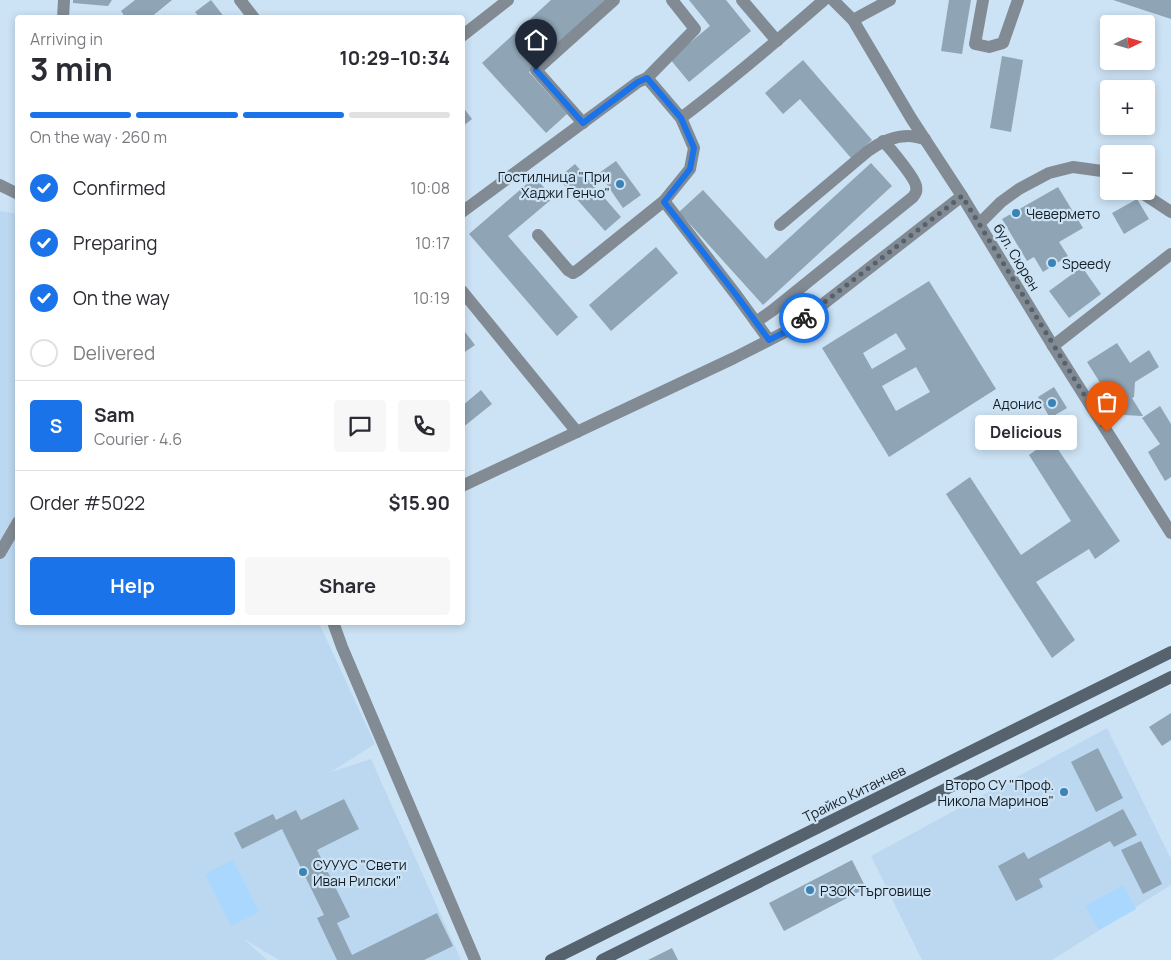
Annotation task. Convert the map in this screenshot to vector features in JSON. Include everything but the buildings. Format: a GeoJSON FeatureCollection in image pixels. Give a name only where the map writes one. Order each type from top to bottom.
{"type":"FeatureCollection","features":[{"type":"Feature","properties":{"kind":"street"},"geometry":{"type":"LineString","coordinates":[[63,15],[64,0]]}},
{"type":"Feature","properties":{"kind":"street"},"geometry":{"type":"LineString","coordinates":[[240,0],[252,15]]}},
{"type":"Feature","properties":{"kind":"street"},"geometry":{"type":"LineString","coordinates":[[465,34],[508,0]]}},
{"type":"Feature","properties":{"kind":"street"},"geometry":{"type":"LineString","coordinates":[[583,123],[536,70],[614,0]]}},
{"type":"Feature","properties":{"kind":"street"},"geometry":{"type":"LineString","coordinates":[[465,210],[638,82],[647,78],[695,28],[672,0]]}},
{"type":"Feature","properties":{"kind":"street"},"geometry":{"type":"LineString","coordinates":[[742,0],[777,41]]}},
{"type":"Feature","properties":{"kind":"street"},"geometry":{"type":"LineString","coordinates":[[681,118],[713,94],[824,0]]}},
{"type":"Feature","properties":{"kind":"street","name":"бул. Сюрен"},"geometry":{"type":"LineString","coordinates":[[833,0],[853,20],[910,118],[962,196],[1053,346],[1171,533]]}},
{"type":"Feature","properties":{"kind":"street"},"geometry":{"type":"LineString","coordinates":[[853,20],[890,0]]}},
{"type":"Feature","properties":{"kind":"street"},"geometry":{"type":"LineString","coordinates":[[983,0],[975,44],[989,47],[1003,43],[1018,0]]}},
{"type":"Feature","properties":{"kind":"street"},"geometry":{"type":"LineString","coordinates":[[538,234],[568,270],[573,273],[664,202],[690,169],[694,148],[681,118],[647,78]]}},
{"type":"Feature","properties":{"kind":"street"},"geometry":{"type":"LineString","coordinates":[[780,225],[868,151],[883,141],[909,136],[925,139]]}},
{"type":"Feature","properties":{"kind":"street"},"geometry":{"type":"LineString","coordinates":[[756,322],[789,298],[917,192],[916,184],[890,147],[883,141]]}},
{"type":"Feature","properties":{"kind":"street"},"geometry":{"type":"LineString","coordinates":[[979,224],[1001,202],[1019,189],[1049,173],[1073,167],[1100,171]]}},
{"type":"Feature","properties":{"kind":"street"},"geometry":{"type":"LineString","coordinates":[[0,185],[15,192]]}},
{"type":"Feature","properties":{"kind":"street"},"geometry":{"type":"LineString","coordinates":[[465,485],[791,329],[962,196]]}},
{"type":"Feature","properties":{"kind":"street"},"geometry":{"type":"LineString","coordinates":[[1153,200],[1171,212]]}},
{"type":"Feature","properties":{"kind":"street"},"geometry":{"type":"LineString","coordinates":[[664,202],[769,340]]}},
{"type":"Feature","properties":{"kind":"street"},"geometry":{"type":"LineString","coordinates":[[1053,346],[1171,254]]}},
{"type":"Feature","properties":{"kind":"street"},"geometry":{"type":"LineString","coordinates":[[465,295],[577,432]]}},
{"type":"Feature","properties":{"kind":"street"},"geometry":{"type":"LineString","coordinates":[[0,553],[15,527]]}},
{"type":"Feature","properties":{"kind":"street"},"geometry":{"type":"LineString","coordinates":[[334,625],[475,960]]}},
{"type":"Feature","properties":{"kind":"street","name":"Трайко Китанчев"},"geometry":{"type":"LineString","coordinates":[[551,960],[1171,652]]}},
{"type":"Feature","properties":{"kind":"street"},"geometry":{"type":"LineString","coordinates":[[602,960],[1171,677]]}},
{"type":"Feature","properties":{"kind":"shaded area"},"geometry":{"type":"Polygon","coordinates":[[[0,211],[15,214],[15,625],[320,625],[375,744],[331,772],[371,759],[461,960],[279,960],[244,939],[267,960],[0,960],[0,211]]]}},
{"type":"Feature","properties":{"kind":"shaded area","name":"Второ СУ \"Проф. Никола Маринов\""},"geometry":{"type":"Polygon","coordinates":[[[1107,728],[1171,859],[1171,885],[1052,960],[922,960],[871,856],[1107,728]]]}},
{"type":"Feature","properties":{"kind":"shaded area"},"geometry":{"type":"Polygon","coordinates":[[[233,860],[259,912],[231,926],[205,874],[233,860]]]}},
{"type":"Feature","properties":{"kind":"shaded area"},"geometry":{"type":"Polygon","coordinates":[[[1123,885],[1136,909],[1099,930],[1085,906],[1123,885]]]}},
{"type":"Feature","properties":{"kind":"way so far"},"geometry":{"type":"LineString","coordinates":[[804,318],[962,196],[1107,432]]}},
{"type":"Feature","properties":{"kind":"place","name":"Гостилница \"При Хаджи Генчо\""},"geometry":{"type":"Point","coordinates":[620,184]}},
{"type":"Feature","properties":{"kind":"place","name":"Чевермето"},"geometry":{"type":"Point","coordinates":[1016,213]}},
{"type":"Feature","properties":{"kind":"place","name":"Speedy"},"geometry":{"type":"Point","coordinates":[1052,263]}},
{"type":"Feature","properties":{"kind":"place","name":"Адонис"},"geometry":{"type":"Point","coordinates":[1052,403]}},
{"type":"Feature","properties":{"kind":"place","name":"Delicious"},"geometry":{"type":"Point","coordinates":[1107,432]}},
{"type":"Feature","properties":{"kind":"place","name":"Второ СУ \"Проф. Никола Маринов\""},"geometry":{"type":"Point","coordinates":[1064,792]}},
{"type":"Feature","properties":{"kind":"place","name":"СУУУС \"Свети Иван Рилски\""},"geometry":{"type":"Point","coordinates":[303,872]}},
{"type":"Feature","properties":{"kind":"place","name":"РЗОК Търговище"},"geometry":{"type":"Point","coordinates":[810,890]}},
{"type":"Feature","properties":{"kind":"route"},"geometry":{"type":"LineString","coordinates":[[536,70],[583,123],[638,82],[647,78],[681,118],[694,148],[690,169],[664,202],[769,340],[791,329],[804,318]]}}]}
